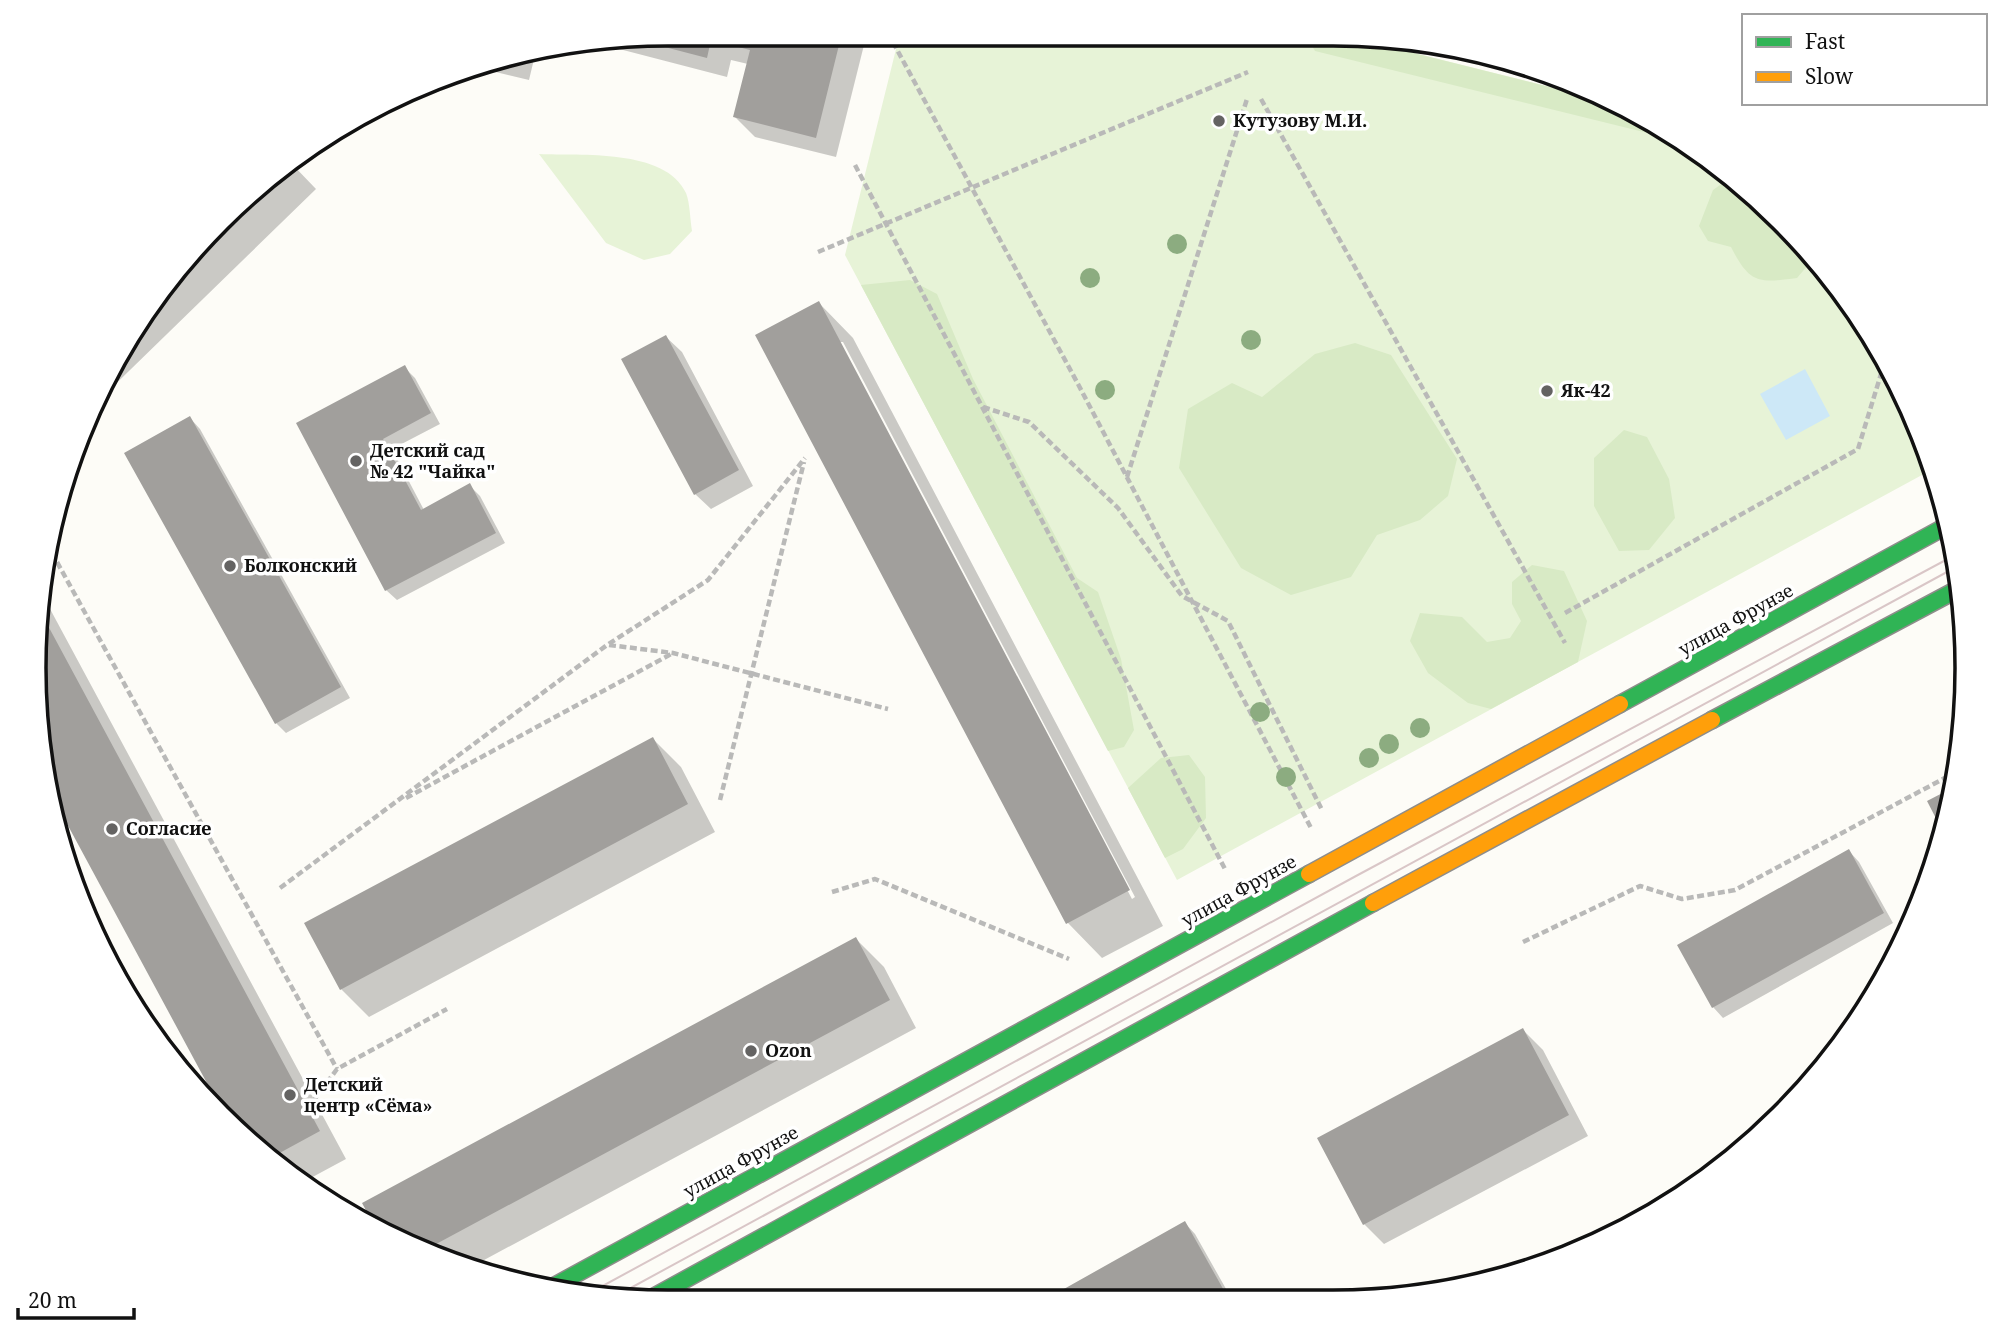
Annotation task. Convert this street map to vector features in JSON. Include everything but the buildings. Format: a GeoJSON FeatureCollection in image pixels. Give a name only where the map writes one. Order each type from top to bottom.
{"type":"FeatureCollection","features":[{"type":"Feature","properties":{"kind":"main road","name":"улица Фрунзе"},"geometry":{"type":"LineString","coordinates":[[563,1281],[1940,530]]}},
{"type":"Feature","properties":{"kind":"main road"},"geometry":{"type":"LineString","coordinates":[[666,1290],[1472,849],[1951,593]]}},
{"type":"Feature","properties":{"kind":"path"},"geometry":{"type":"LineString","coordinates":[[895,46],[1127,477],[1311,828]]}},
{"type":"Feature","properties":{"kind":"path"},"geometry":{"type":"LineString","coordinates":[[818,252],[1248,72]]}},
{"type":"Feature","properties":{"kind":"path"},"geometry":{"type":"LineString","coordinates":[[1127,477],[1247,99]]}},
{"type":"Feature","properties":{"kind":"path"},"geometry":{"type":"LineString","coordinates":[[1261,99],[1565,643]]}},
{"type":"Feature","properties":{"kind":"path"},"geometry":{"type":"LineString","coordinates":[[855,165],[1225,869]]}},
{"type":"Feature","properties":{"kind":"path"},"geometry":{"type":"LineString","coordinates":[[1565,613],[1858,449],[1881,374]]}},
{"type":"Feature","properties":{"kind":"path"},"geometry":{"type":"LineString","coordinates":[[981,406],[1029,422],[1118,508],[1182,596],[1228,621],[1322,810]]}},
{"type":"Feature","properties":{"kind":"path"},"geometry":{"type":"LineString","coordinates":[[280,888],[607,645],[708,580],[805,458],[720,800]]}},
{"type":"Feature","properties":{"kind":"path"},"geometry":{"type":"LineString","coordinates":[[55,559],[337,1069]]}},
{"type":"Feature","properties":{"kind":"path"},"geometry":{"type":"LineString","coordinates":[[607,645],[673,653],[888,709]]}},
{"type":"Feature","properties":{"kind":"path"},"geometry":{"type":"LineString","coordinates":[[393,805],[673,653]]}},
{"type":"Feature","properties":{"kind":"path"},"geometry":{"type":"LineString","coordinates":[[1523,942],[1640,886],[1682,898],[1735,890],[1946,778]]}},
{"type":"Feature","properties":{"kind":"path"},"geometry":{"type":"LineString","coordinates":[[832,892],[875,879],[1069,959]]}},
{"type":"Feature","properties":{"kind":"path"},"geometry":{"type":"LineString","coordinates":[[308,1108],[337,1069],[447,1009]]}},
{"type":"Feature","properties":{"kind":"green space"},"geometry":{"type":"Polygon","coordinates":[[[897,46],[1333,46],[1401,50],[1571,93],[1644,129],[1712,174],[1773,228],[1827,289],[1851,322],[1891,393],[1924,474],[1177,880],[845,255],[897,46]]]}},
{"type":"Feature","properties":{"kind":"green space"},"geometry":{"type":"Polygon","coordinates":[[[1312,46],[1401,50],[1565,91],[1653,134],[1315,51],[1312,46]]]}},
{"type":"Feature","properties":{"kind":"green space"},"geometry":{"type":"Polygon","coordinates":[[[539,154],[620,157],[660,168],[675,178],[686,193],[692,231],[670,254],[644,260],[606,243],[539,154]]]}},
{"type":"Feature","properties":{"kind":"green space"},"geometry":{"type":"Polygon","coordinates":[[[1723,183],[1773,228],[1807,266],[1797,278],[1756,278],[1744,268],[1731,247],[1708,241],[1699,226],[1713,190],[1723,183]]]}},
{"type":"Feature","properties":{"kind":"green space"},"geometry":{"type":"Polygon","coordinates":[[[910,280],[937,294],[973,379],[1077,578],[1098,592],[1121,659],[1134,730],[1124,747],[1108,751],[861,285],[910,280]]]}},
{"type":"Feature","properties":{"kind":"green space"},"geometry":{"type":"Polygon","coordinates":[[[1355,343],[1391,355],[1457,459],[1448,496],[1420,520],[1377,535],[1351,577],[1291,595],[1241,568],[1179,468],[1188,409],[1232,383],[1262,397],[1315,354],[1355,343]]]}},
{"type":"Feature","properties":{"kind":"green space"},"geometry":{"type":"Polygon","coordinates":[[[1624,430],[1647,437],[1669,479],[1675,518],[1649,550],[1619,551],[1594,506],[1594,458],[1624,430]]]}},
{"type":"Feature","properties":{"kind":"green space"},"geometry":{"type":"Polygon","coordinates":[[[1532,565],[1564,571],[1587,621],[1578,662],[1491,709],[1468,703],[1428,673],[1410,641],[1420,613],[1462,617],[1487,642],[1510,638],[1521,621],[1512,604],[1512,582],[1532,565]]]}},
{"type":"Feature","properties":{"kind":"green space"},"geometry":{"type":"Polygon","coordinates":[[[1189,755],[1205,777],[1206,818],[1183,849],[1165,858],[1128,788],[1161,758],[1189,755]]]}},
{"type":"Feature","properties":{"kind":"water"},"geometry":{"type":"Polygon","coordinates":[[[1805,369],[1830,416],[1786,440],[1760,394],[1805,369]]]}},
{"type":"Feature","properties":{"kind":"tram line"},"geometry":{"type":"LineString","coordinates":[[602,1286],[1356,876],[1946,560]]}},
{"type":"Feature","properties":{"kind":"tram line"},"geometry":{"type":"LineString","coordinates":[[629,1289],[1948,572]]}},
{"type":"Feature","properties":{"kind":"traffic: fast"},"geometry":{"type":"LineString","coordinates":[[1620,704],[1940,530]]}},
{"type":"Feature","properties":{"kind":"traffic: fast"},"geometry":{"type":"LineString","coordinates":[[1712,720],[1951,593]]}},
{"type":"Feature","properties":{"kind":"traffic: fast"},"geometry":{"type":"LineString","coordinates":[[563,1281],[1309,874]]}},
{"type":"Feature","properties":{"kind":"traffic: fast"},"geometry":{"type":"LineString","coordinates":[[666,1290],[1373,903]]}},
{"type":"Feature","properties":{"kind":"traffic: slow"},"geometry":{"type":"LineString","coordinates":[[1309,874],[1620,704]]}},
{"type":"Feature","properties":{"kind":"traffic: slow"},"geometry":{"type":"LineString","coordinates":[[1373,903],[1712,720]]}},
{"type":"Feature","properties":{"kind":"place","name":"Кутузову М.И."},"geometry":{"type":"Point","coordinates":[1219,121]}},
{"type":"Feature","properties":{"kind":"place","name":"Як-42"},"geometry":{"type":"Point","coordinates":[1547,391]}},
{"type":"Feature","properties":{"kind":"place","name":"Детский сад № 42 \"Чайка\""},"geometry":{"type":"Point","coordinates":[356,461]}},
{"type":"Feature","properties":{"kind":"place","name":"Болконский"},"geometry":{"type":"Point","coordinates":[230,566]}},
{"type":"Feature","properties":{"kind":"place","name":"Согласие"},"geometry":{"type":"Point","coordinates":[112,829]}},
{"type":"Feature","properties":{"kind":"place","name":"Ozon"},"geometry":{"type":"Point","coordinates":[751,1051]}},
{"type":"Feature","properties":{"kind":"place","name":"Детский центр «Сёма»"},"geometry":{"type":"Point","coordinates":[290,1095]}}]}
